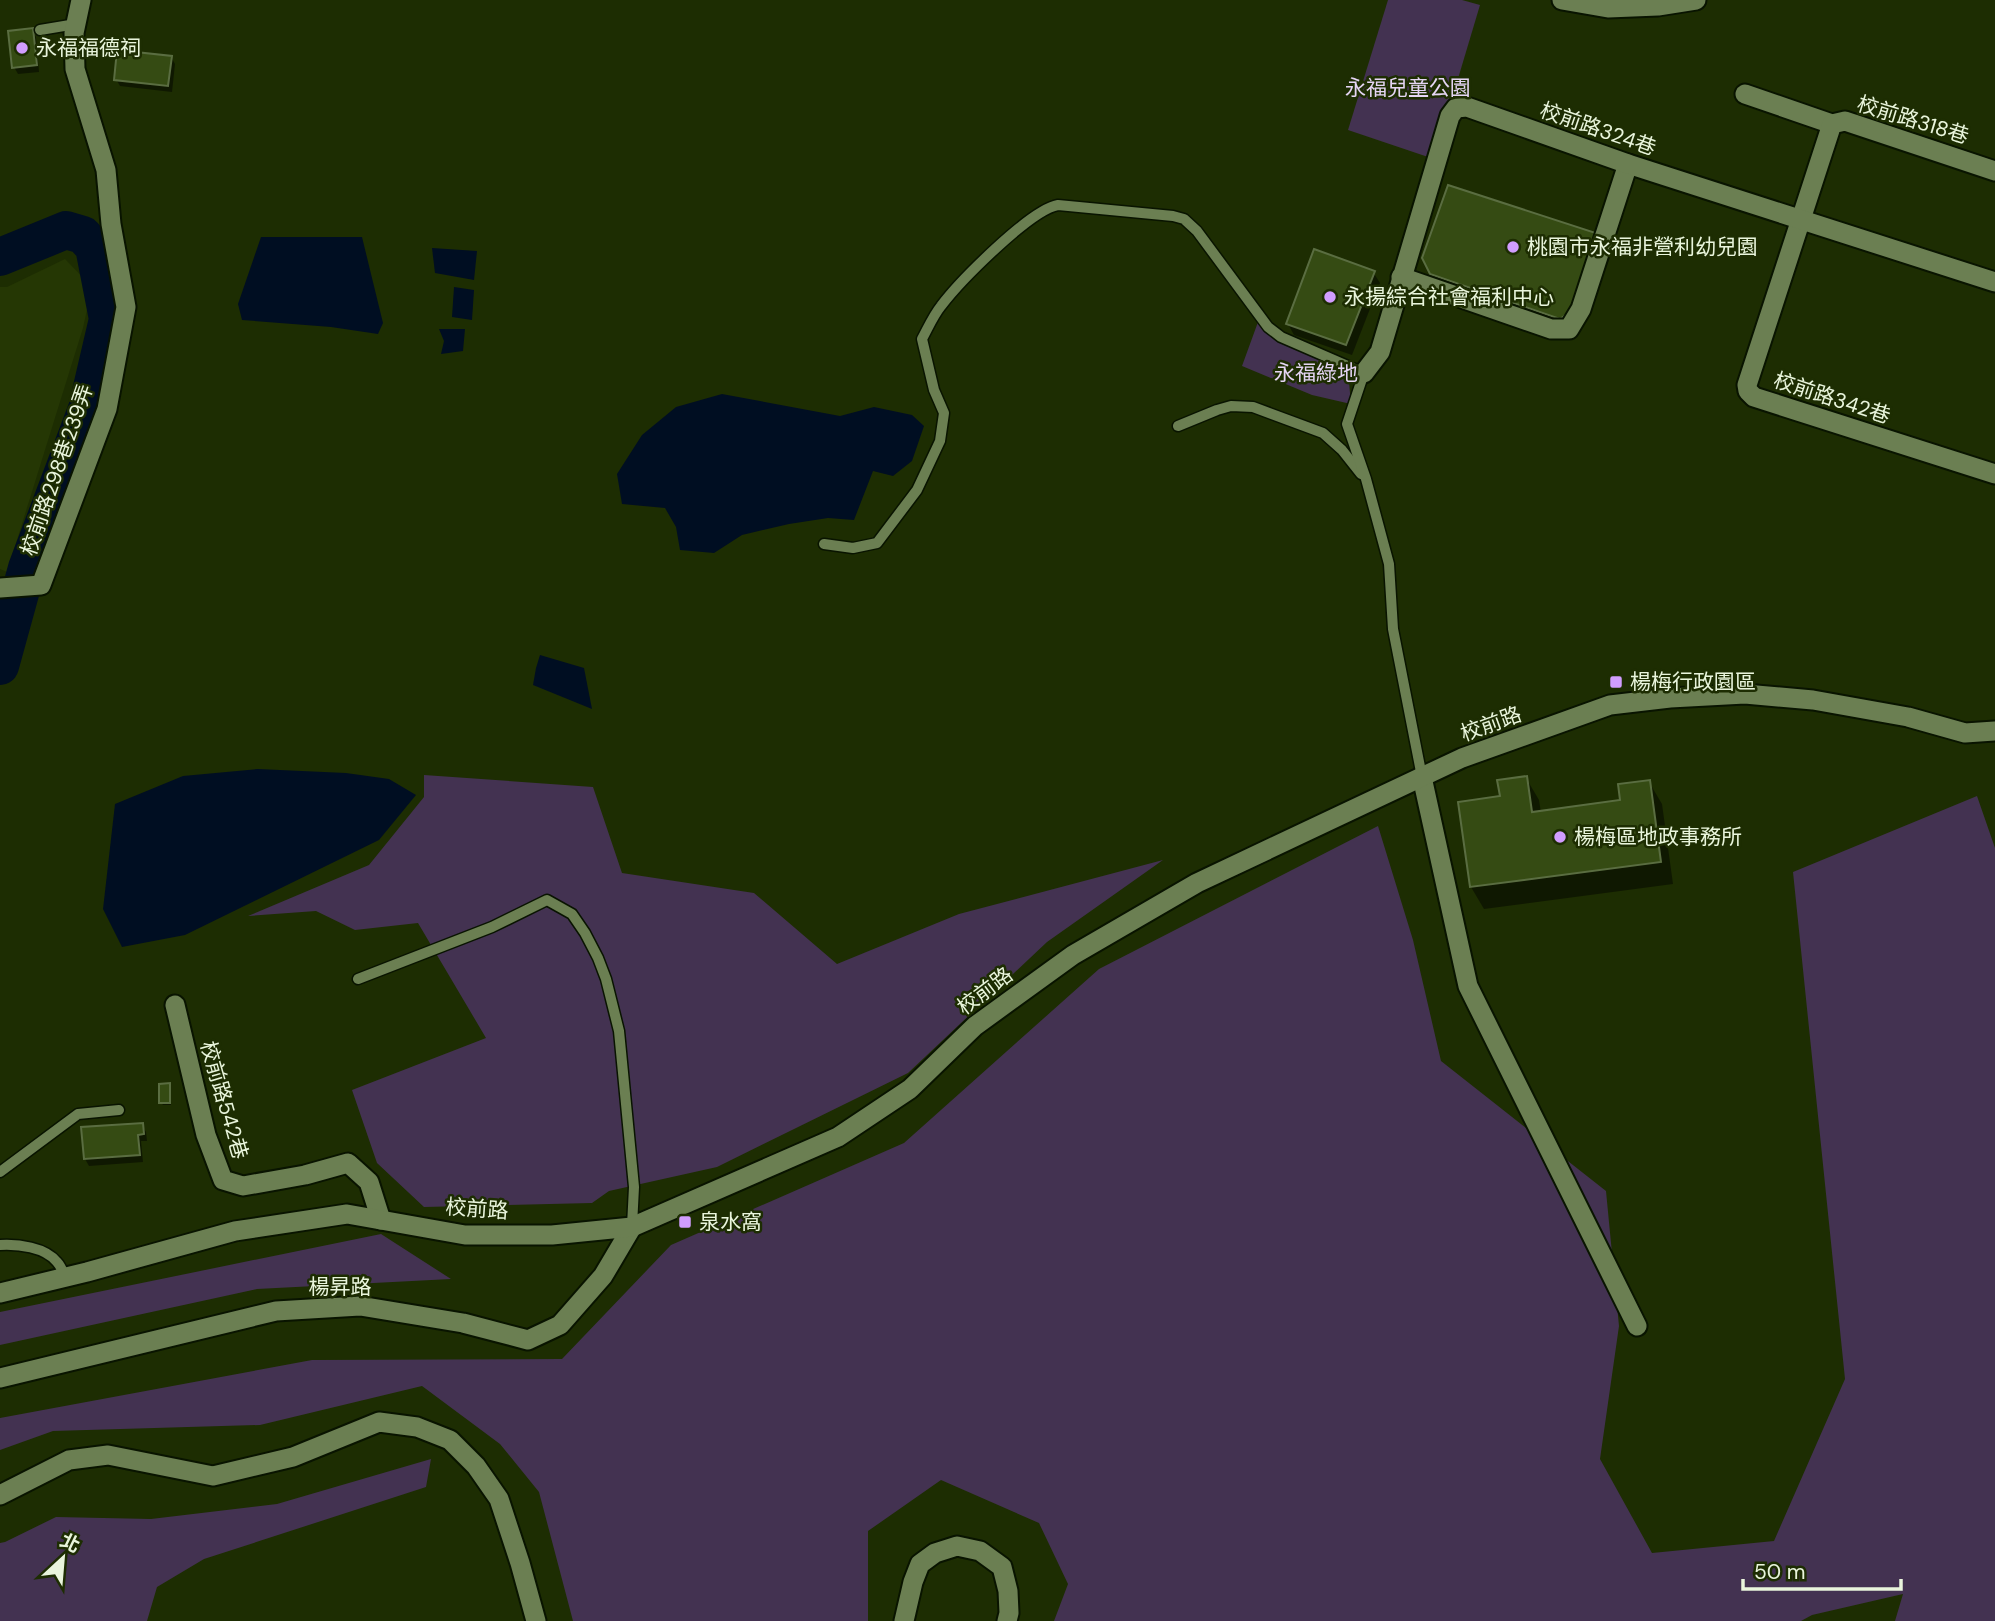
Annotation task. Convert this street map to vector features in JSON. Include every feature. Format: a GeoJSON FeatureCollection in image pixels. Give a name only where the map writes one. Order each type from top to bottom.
{"type":"FeatureCollection","features":[{"type":"Feature","properties":{"kind":"street","name":"校前路298巷239弄"},"geometry":{"type":"LineString","coordinates":[[4,588],[41,585],[107,409],[126,307],[111,224],[106,170],[75,69],[74,33],[81,0]]}},
{"type":"Feature","properties":{"kind":"street"},"geometry":{"type":"LineString","coordinates":[[1562,0],[1608,8],[1658,6],[1696,0]]}},
{"type":"Feature","properties":{"kind":"street"},"geometry":{"type":"LineString","coordinates":[[1745,94],[1832,124]]}},
{"type":"Feature","properties":{"kind":"street","name":"校前路324巷"},"geometry":{"type":"LineString","coordinates":[[1364,373],[1380,352],[1450,116],[1456,108],[1467,107],[1628,164],[1995,282]]}},
{"type":"Feature","properties":{"kind":"street","name":"校前路318巷"},"geometry":{"type":"LineString","coordinates":[[1802,220],[1832,124],[1845,121],[1995,171]]}},
{"type":"Feature","properties":{"kind":"street"},"geometry":{"type":"LineString","coordinates":[[1401,277],[1550,329],[1569,330],[1581,309],[1628,164]]}},
{"type":"Feature","properties":{"kind":"street","name":"校前路342巷"},"geometry":{"type":"LineString","coordinates":[[1802,220],[1747,385],[1748,391],[1754,397],[1995,474]]}},
{"type":"Feature","properties":{"kind":"street","name":"校前路"},"geometry":{"type":"LineString","coordinates":[[0,1293],[235,1231],[347,1214],[466,1235],[552,1235],[632,1227],[838,1137],[910,1089],[975,1026],[1073,955],[1197,883],[1462,758],[1610,705],[1670,698],[1745,694],[1813,700],[1908,717],[1965,733],[1995,731]]}},
{"type":"Feature","properties":{"kind":"street"},"geometry":{"type":"LineString","coordinates":[[1422,777],[1468,986],[1637,1326]]}},
{"type":"Feature","properties":{"kind":"street","name":"校前路542巷"},"geometry":{"type":"LineString","coordinates":[[175,1005],[206,1135],[223,1180],[243,1186],[305,1175],[348,1163],[369,1182],[381,1220]]}},
{"type":"Feature","properties":{"kind":"street","name":"楊昇路"},"geometry":{"type":"LineString","coordinates":[[0,1378],[276,1311],[360,1306],[463,1323],[528,1340],[560,1325],[603,1276],[632,1227]]}},
{"type":"Feature","properties":{"kind":"street"},"geometry":{"type":"LineString","coordinates":[[0,1495],[69,1461],[108,1455],[213,1476],[293,1457],[379,1422],[417,1427],[450,1440],[476,1466],[499,1499],[536,1621]]}},
{"type":"Feature","properties":{"kind":"street"},"geometry":{"type":"LineString","coordinates":[[904,1621],[913,1581],[920,1564],[934,1553],[957,1546],[980,1551],[1002,1567],[1008,1591],[1010,1613],[1007,1621]]}},
{"type":"Feature","properties":{"kind":"lane"},"geometry":{"type":"LineString","coordinates":[[40,30],[76,24]]}},
{"type":"Feature","properties":{"kind":"lane"},"geometry":{"type":"LineString","coordinates":[[824,544],[853,548],[877,543],[917,490],[940,441],[944,413],[934,390],[922,339],[940,307],[1000,245],[1049,206],[1184,219],[1197,230],[1268,327],[1281,337],[1364,373],[1347,424],[1366,480],[1389,564],[1393,629],[1422,777]]}},
{"type":"Feature","properties":{"kind":"lane"},"geometry":{"type":"LineString","coordinates":[[1178,426],[1231,406],[1253,407],[1323,433],[1342,450],[1366,480]]}},
{"type":"Feature","properties":{"kind":"lane"},"geometry":{"type":"LineString","coordinates":[[358,979],[492,926],[547,900],[572,914],[598,958],[619,1031],[634,1187],[632,1227]]}},
{"type":"Feature","properties":{"kind":"lane"},"geometry":{"type":"LineString","coordinates":[[0,1172],[78,1114],[119,1110]]}},
{"type":"Feature","properties":{"kind":"lane"},"geometry":{"type":"LineString","coordinates":[[0,1245],[12,1244],[38,1249],[57,1261],[65,1277]]}},
{"type":"Feature","properties":{"kind":"shaded area"},"geometry":{"type":"Polygon","coordinates":[[[65,259],[92,287],[83,328],[7,572],[0,569],[0,287],[7,287],[65,259]]]}},
{"type":"Feature","properties":{"kind":"green space","name":"永福兒童公園"},"geometry":{"type":"Polygon","coordinates":[[[1388,0],[1462,0],[1480,5],[1434,159],[1348,130],[1388,0]]]}},
{"type":"Feature","properties":{"kind":"green space","name":"永福綠地"},"geometry":{"type":"Polygon","coordinates":[[[1258,322],[1291,339],[1347,360],[1351,404],[1312,395],[1242,366],[1258,322]]]}},
{"type":"Feature","properties":{"kind":"green space"},"geometry":{"type":"Polygon","coordinates":[[[424,775],[593,787],[622,873],[754,893],[837,964],[959,914],[1163,860],[1047,942],[908,1073],[717,1167],[609,1191],[592,1203],[424,1207],[377,1163],[352,1090],[486,1038],[418,923],[355,930],[316,911],[248,916],[369,865],[424,797],[424,775]]]}},
{"type":"Feature","properties":{"kind":"green space"},"geometry":{"type":"Polygon","coordinates":[[[1977,796],[1995,848],[1995,1621],[1895,1621],[1903,1594],[1812,1615],[1801,1621],[1054,1621],[1068,1584],[1039,1523],[941,1480],[868,1531],[868,1621],[573,1621],[539,1492],[500,1444],[422,1386],[260,1425],[53,1431],[0,1450],[0,1418],[312,1360],[562,1359],[671,1245],[904,1143],[1099,969],[1378,826],[1413,940],[1441,1061],[1606,1191],[1619,1326],[1600,1459],[1652,1553],[1774,1541],[1845,1379],[1793,872],[1977,796]]]}},
{"type":"Feature","properties":{"kind":"green space"},"geometry":{"type":"Polygon","coordinates":[[[381,1234],[451,1279],[257,1289],[0,1345],[0,1312],[381,1234]]]}},
{"type":"Feature","properties":{"kind":"green space"},"geometry":{"type":"Polygon","coordinates":[[[431,1459],[426,1487],[204,1559],[157,1587],[147,1621],[0,1621],[0,1543],[56,1517],[151,1519],[277,1504],[431,1459]]]}},
{"type":"Feature","properties":{"kind":"water"},"geometry":{"type":"Polygon","coordinates":[[[261,237],[362,237],[383,323],[378,334],[331,327],[242,320],[238,304],[261,237]]]}},
{"type":"Feature","properties":{"kind":"water"},"geometry":{"type":"Polygon","coordinates":[[[432,248],[477,251],[474,280],[435,273],[432,248]]]}},
{"type":"Feature","properties":{"kind":"water"},"geometry":{"type":"Polygon","coordinates":[[[454,287],[474,290],[472,320],[452,317],[454,287]]]}},
{"type":"Feature","properties":{"kind":"water"},"geometry":{"type":"Polygon","coordinates":[[[439,329],[465,329],[463,351],[441,354],[444,341],[439,329]]]}},
{"type":"Feature","properties":{"kind":"water"},"geometry":{"type":"Polygon","coordinates":[[[722,394],[840,416],[874,407],[912,415],[924,426],[912,461],[893,476],[873,471],[854,520],[828,518],[742,535],[714,553],[680,550],[676,527],[665,508],[622,504],[617,474],[642,435],[676,407],[722,394]]]}},
{"type":"Feature","properties":{"kind":"water"},"geometry":{"type":"Polygon","coordinates":[[[540,655],[584,668],[592,709],[533,685],[540,655]]]}},
{"type":"Feature","properties":{"kind":"water"},"geometry":{"type":"Polygon","coordinates":[[[258,769],[346,773],[389,779],[416,795],[379,840],[185,935],[122,947],[103,909],[115,804],[183,776],[258,769]]]}},
{"type":"Feature","properties":{"kind":"building","name":"永福福德祠"},"geometry":{"type":"Polygon","coordinates":[[[33,28],[37,65],[12,68],[8,31],[33,28]]]}},
{"type":"Feature","properties":{"kind":"building"},"geometry":{"type":"Polygon","coordinates":[[[117,50],[172,56],[168,86],[114,80],[117,50]]]}},
{"type":"Feature","properties":{"kind":"building","name":"桃園市永福非營利幼兒園"},"geometry":{"type":"Polygon","coordinates":[[[1448,185],[1605,236],[1578,306],[1560,319],[1430,274],[1422,258],[1448,185]]]}},
{"type":"Feature","properties":{"kind":"building","name":"永揚綜合社會福利中心"},"geometry":{"type":"Polygon","coordinates":[[[1314,249],[1375,271],[1346,345],[1286,324],[1314,249]]]}},
{"type":"Feature","properties":{"kind":"building","name":"楊梅區地政事務所"},"geometry":{"type":"Polygon","coordinates":[[[1527,776],[1532,812],[1620,800],[1618,784],[1650,780],[1661,862],[1470,887],[1458,802],[1500,796],[1497,780],[1527,776]]]}},
{"type":"Feature","properties":{"kind":"building"},"geometry":{"type":"Polygon","coordinates":[[[170,1083],[170,1103],[159,1103],[159,1084],[170,1083]]]}},
{"type":"Feature","properties":{"kind":"building"},"geometry":{"type":"Polygon","coordinates":[[[143,1123],[144,1134],[138,1135],[140,1155],[84,1159],[81,1127],[143,1123]]]}},
{"type":"Feature","properties":{"kind":"waterway"},"geometry":{"type":"LineString","coordinates":[[0,257],[66,230],[83,235],[94,247],[108,319],[87,409],[27,568],[0,666]]}},
{"type":"Feature","properties":{"kind":"place","name":"永福福德祠"},"geometry":{"type":"Point","coordinates":[22,48]}},
{"type":"Feature","properties":{"kind":"place","name":"桃園市永福非營利幼兒園"},"geometry":{"type":"Point","coordinates":[1513,247]}},
{"type":"Feature","properties":{"kind":"place","name":"永揚綜合社會福利中心"},"geometry":{"type":"Point","coordinates":[1330,297]}},
{"type":"Feature","properties":{"kind":"place","name":"楊梅行政園區"},"geometry":{"type":"Point","coordinates":[1616,682]}},
{"type":"Feature","properties":{"kind":"place","name":"楊梅區地政事務所"},"geometry":{"type":"Point","coordinates":[1560,837]}},
{"type":"Feature","properties":{"kind":"place","name":"泉水窩"},"geometry":{"type":"Point","coordinates":[685,1222]}}]}
